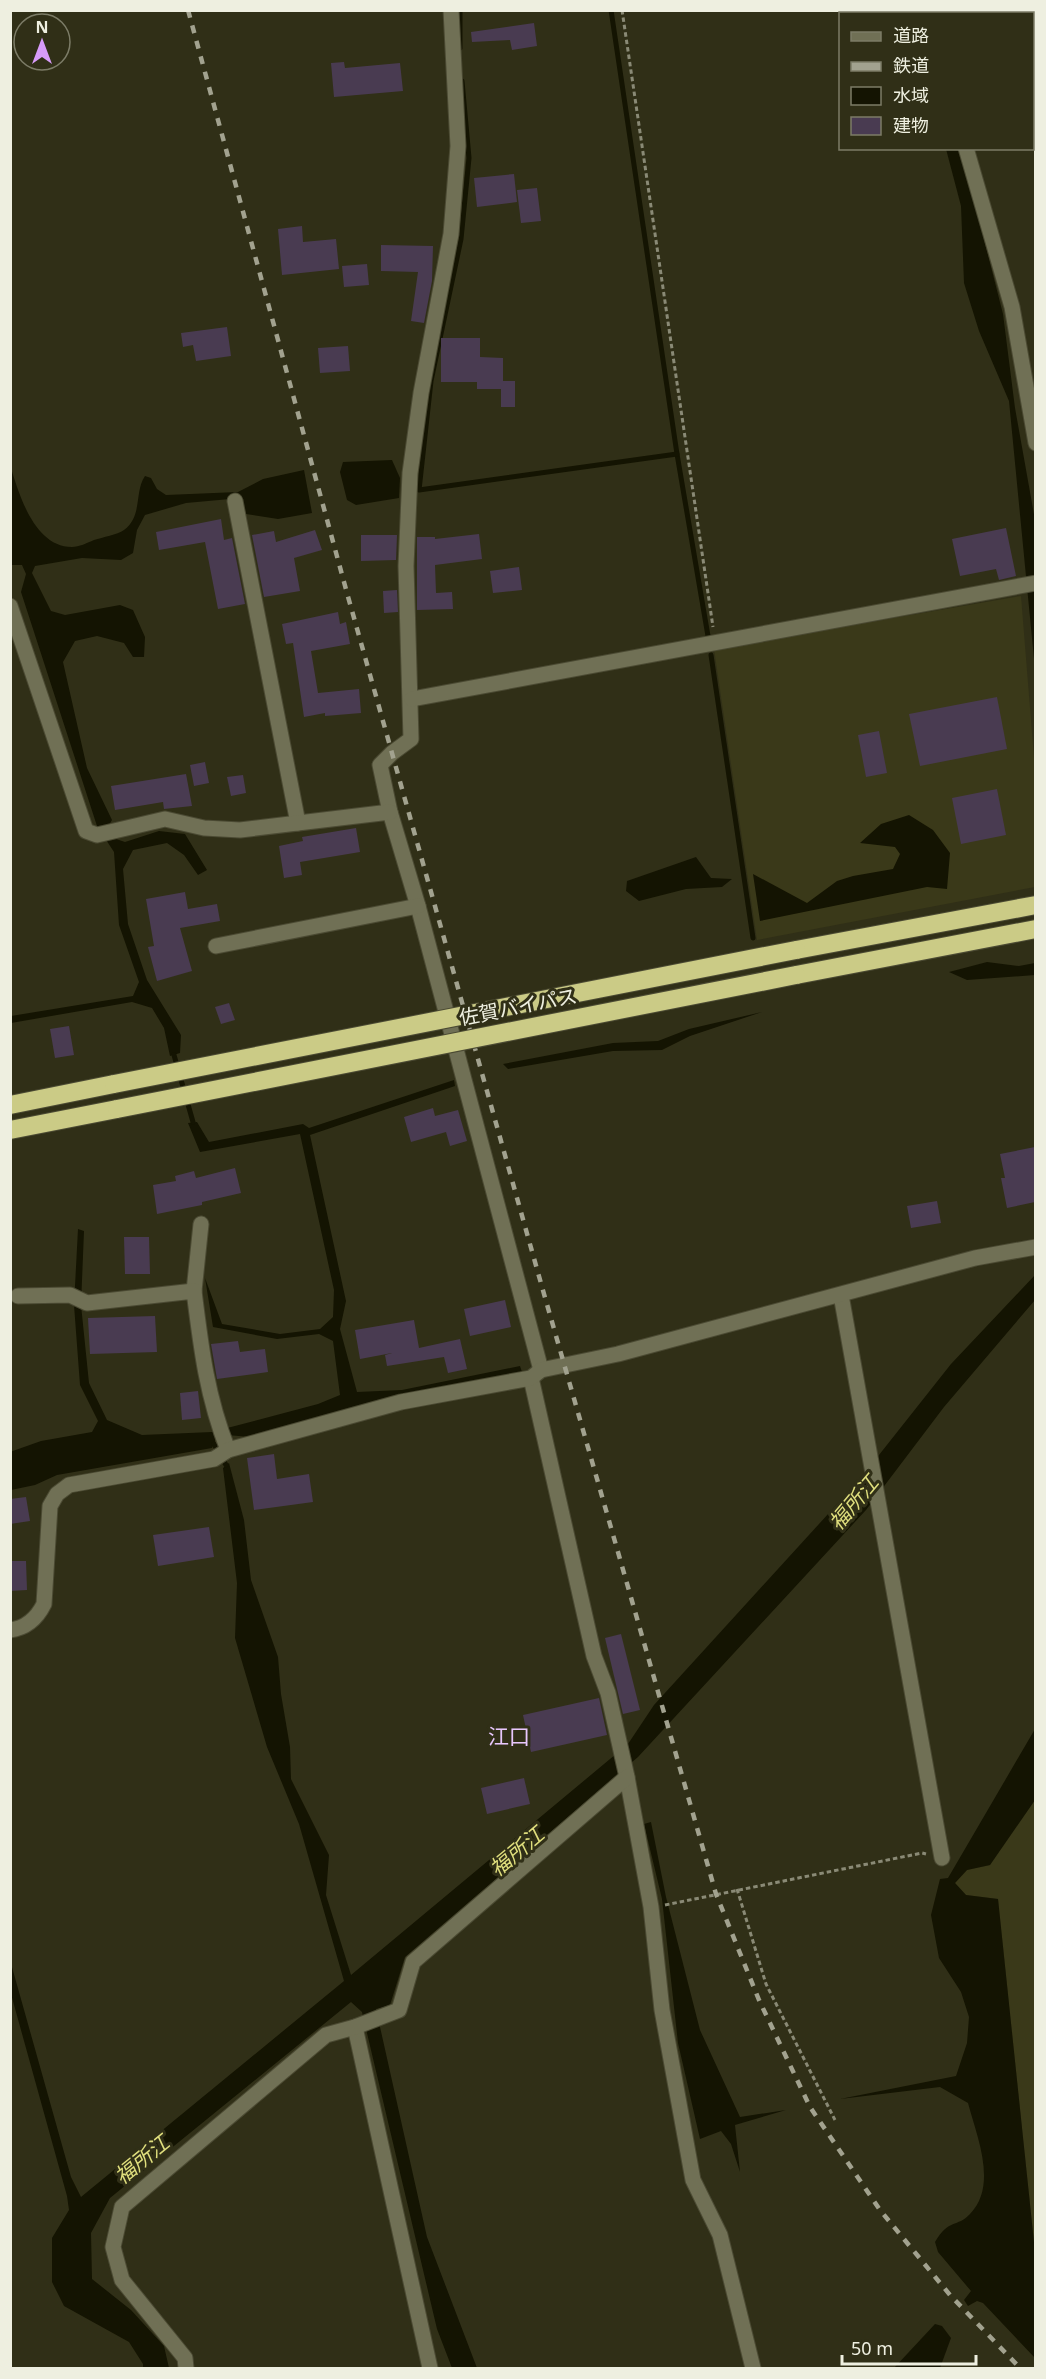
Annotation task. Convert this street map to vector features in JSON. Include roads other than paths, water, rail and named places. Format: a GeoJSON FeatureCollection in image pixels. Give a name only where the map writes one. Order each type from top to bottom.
{"type":"FeatureCollection","features":[{"type":"Feature","properties":{"kind":"highway","name":"佐賀バイパス"},"geometry":{"type":"LineString","coordinates":[[10,1105],[1035,904]]}},
{"type":"Feature","properties":{"kind":"highway","name":"佐賀バイパス"},"geometry":{"type":"LineString","coordinates":[[10,1130],[1035,929]]}},
{"type":"Feature","properties":{"kind":"street"},"geometry":{"type":"LineString","coordinates":[[451,10],[458,146],[451,234],[421,393],[410,474],[406,566],[411,739],[380,765],[390,812],[418,906],[536,1374],[594,1656],[608,1693],[627,1777],[651,1907],[662,2010],[693,2180],[720,2235],[753,2368]]}},
{"type":"Feature","properties":{"kind":"street"},"geometry":{"type":"LineString","coordinates":[[967,150],[1012,307],[1035,443]]}},
{"type":"Feature","properties":{"kind":"street"},"geometry":{"type":"LineString","coordinates":[[235,501],[298,823]]}},
{"type":"Feature","properties":{"kind":"street"},"geometry":{"type":"LineString","coordinates":[[411,699],[1029,584]]}},
{"type":"Feature","properties":{"kind":"street"},"geometry":{"type":"LineString","coordinates":[[10,606],[86,831],[97,836],[165,819],[204,828],[240,830],[390,812]]}},
{"type":"Feature","properties":{"kind":"street"},"geometry":{"type":"LineString","coordinates":[[216,946],[418,906]]}},
{"type":"Feature","properties":{"kind":"street"},"geometry":{"type":"LineString","coordinates":[[201,1224],[194,1291],[204,1370],[223,1451]]}},
{"type":"Feature","properties":{"kind":"street"},"geometry":{"type":"LineString","coordinates":[[10,1630],[19,1629],[38,1617],[44,1604],[50,1506],[57,1494],[69,1485],[223,1451],[400,1401],[536,1374],[618,1354],[975,1258],[1035,1247]]}},
{"type":"Feature","properties":{"kind":"street"},"geometry":{"type":"LineString","coordinates":[[18,1296],[70,1295],[87,1304],[194,1291]]}},
{"type":"Feature","properties":{"kind":"street"},"geometry":{"type":"LineString","coordinates":[[841,1295],[942,1858]]}},
{"type":"Feature","properties":{"kind":"street"},"geometry":{"type":"LineString","coordinates":[[186,2368],[185,2358],[122,2280],[113,2247],[122,2207],[326,2035],[355,2027],[399,2010],[413,1962],[627,1777]]}},
{"type":"Feature","properties":{"kind":"street"},"geometry":{"type":"LineString","coordinates":[[355,2027],[430,2368]]}},
{"type":"Feature","properties":{"kind":"water"},"geometry":{"type":"Polygon","coordinates":[[[946,150],[961,150],[1003,314],[1015,408],[1035,520],[1035,669],[1009,401],[979,331],[964,283],[961,206],[946,150]]]}},
{"type":"Feature","properties":{"kind":"water"},"geometry":{"type":"Polygon","coordinates":[[[392,460],[400,478],[399,498],[356,505],[347,500],[340,472],[343,462],[392,460]]]}},
{"type":"Feature","properties":{"kind":"water"},"geometry":{"type":"Polygon","coordinates":[[[10,465],[24,504],[38,529],[59,545],[72,547],[124,530],[134,518],[145,476],[151,478],[157,489],[166,495],[238,492],[263,479],[304,470],[312,513],[278,519],[246,514],[241,498],[186,503],[145,515],[137,530],[133,553],[121,560],[82,558],[35,566],[32,573],[51,611],[65,615],[120,605],[133,610],[145,637],[144,657],[133,657],[124,643],[97,636],[75,641],[63,662],[87,768],[112,820],[109,825],[113,838],[125,842],[159,831],[185,834],[207,870],[198,875],[184,855],[167,843],[133,850],[123,869],[128,924],[147,980],[181,1035],[180,1053],[170,1056],[164,1028],[152,1008],[132,1002],[11,1023],[11,1016],[133,996],[139,982],[119,925],[114,852],[97,826],[21,592],[26,574],[22,565],[11,565],[10,465]]]}},
{"type":"Feature","properties":{"kind":"water"},"geometry":{"type":"Polygon","coordinates":[[[909,815],[933,830],[950,853],[947,889],[927,887],[760,921],[753,874],[807,903],[837,881],[893,869],[900,854],[895,847],[860,843],[881,824],[909,815]]]}},
{"type":"Feature","properties":{"kind":"water"},"geometry":{"type":"Polygon","coordinates":[[[696,857],[711,878],[732,879],[722,887],[686,889],[639,901],[626,891],[627,881],[696,857]]]}},
{"type":"Feature","properties":{"kind":"water"},"geometry":{"type":"Polygon","coordinates":[[[987,962],[1019,966],[1035,963],[1035,975],[967,980],[949,972],[987,962]]]}},
{"type":"Feature","properties":{"kind":"water"},"geometry":{"type":"Polygon","coordinates":[[[762,1012],[690,1036],[662,1050],[613,1051],[508,1069],[503,1064],[613,1043],[658,1041],[689,1029],[762,1012]]]}},
{"type":"Feature","properties":{"kind":"water"},"geometry":{"type":"Polygon","coordinates":[[[454,1080],[455,1086],[310,1135],[346,1301],[340,1329],[357,1392],[402,1390],[520,1366],[522,1372],[251,1437],[227,1435],[216,1439],[212,1448],[57,1475],[35,1485],[11,1490],[10,1452],[41,1441],[92,1432],[98,1421],[80,1385],[74,1305],[78,1229],[84,1231],[81,1305],[89,1383],[107,1420],[142,1435],[212,1432],[318,1404],[340,1395],[333,1341],[319,1334],[277,1339],[213,1327],[205,1278],[222,1324],[280,1334],[320,1329],[333,1317],[334,1290],[300,1134],[200,1152],[188,1123],[197,1122],[209,1142],[303,1124],[309,1128],[454,1080]]]}},
{"type":"Feature","properties":{"kind":"water","name":"福所江"},"geometry":{"type":"Polygon","coordinates":[[[1035,1275],[1035,1300],[944,1407],[866,1510],[638,1757],[405,1957],[390,2005],[376,2009],[427,2237],[477,2368],[452,2368],[437,2329],[362,2012],[351,2002],[110,2198],[91,2233],[92,2279],[131,2310],[164,2346],[169,2368],[143,2368],[143,2364],[129,2342],[64,2306],[52,2282],[52,2238],[69,2210],[67,2196],[11,1994],[10,1960],[71,2177],[81,2197],[344,1981],[299,1824],[267,1747],[235,1638],[237,1583],[223,1468],[229,1463],[244,1520],[251,1580],[278,1657],[281,1694],[290,1747],[291,1779],[329,1855],[326,1895],[351,1975],[628,1744],[654,1705],[860,1479],[951,1364],[1035,1275]]]}},
{"type":"Feature","properties":{"kind":"water"},"geometry":{"type":"Polygon","coordinates":[[[1035,1729],[1035,1800],[990,1865],[967,1870],[955,1883],[966,1895],[998,1899],[1035,2252],[1035,2358],[983,2303],[977,2301],[968,2306],[964,2300],[971,2291],[938,2252],[935,2242],[945,2229],[970,2214],[983,2189],[983,2160],[968,2103],[940,2087],[840,2099],[956,2076],[967,2043],[969,2017],[961,1992],[939,1958],[931,1915],[940,1879],[948,1878],[1035,1729]]]}},
{"type":"Feature","properties":{"kind":"water"},"geometry":{"type":"Polygon","coordinates":[[[651,1822],[666,1897],[700,2030],[740,2117],[786,2110],[735,2125],[740,2172],[731,2144],[721,2131],[700,2139],[678,2043],[662,1899],[644,1824],[651,1822]]]}},
{"type":"Feature","properties":{"kind":"water"},"geometry":{"type":"Polygon","coordinates":[[[935,2324],[942,2326],[951,2338],[940,2368],[894,2368],[935,2324]]]}},
{"type":"Feature","properties":{"kind":"waterway"},"geometry":{"type":"LineString","coordinates":[[460,10],[460,48]]}},
{"type":"Feature","properties":{"kind":"waterway"},"geometry":{"type":"LineString","coordinates":[[611,10],[677,454],[708,636]]}},
{"type":"Feature","properties":{"kind":"waterway"},"geometry":{"type":"LineString","coordinates":[[462,81],[469,158],[461,239],[431,381],[419,490],[677,454]]}},
{"type":"Feature","properties":{"kind":"waterway"},"geometry":{"type":"LineString","coordinates":[[711,655],[753,938]]}},
{"type":"Feature","properties":{"kind":"waterway"},"geometry":{"type":"LineString","coordinates":[[174,1055],[193,1122]]}},
{"type":"Feature","properties":{"kind":"waterway"},"geometry":{"type":"LineString","coordinates":[[214,1444],[226,1465]]}},
{"type":"Feature","properties":{"kind":"railway"},"geometry":{"type":"LineString","coordinates":[[188,10],[347,593],[716,1894],[759,2000],[810,2107],[880,2210],[950,2295],[1020,2368]]}},
{"type":"Feature","properties":{"kind":"district","name":"江口"},"geometry":{"type":"Point","coordinates":[509,1737]}}]}
